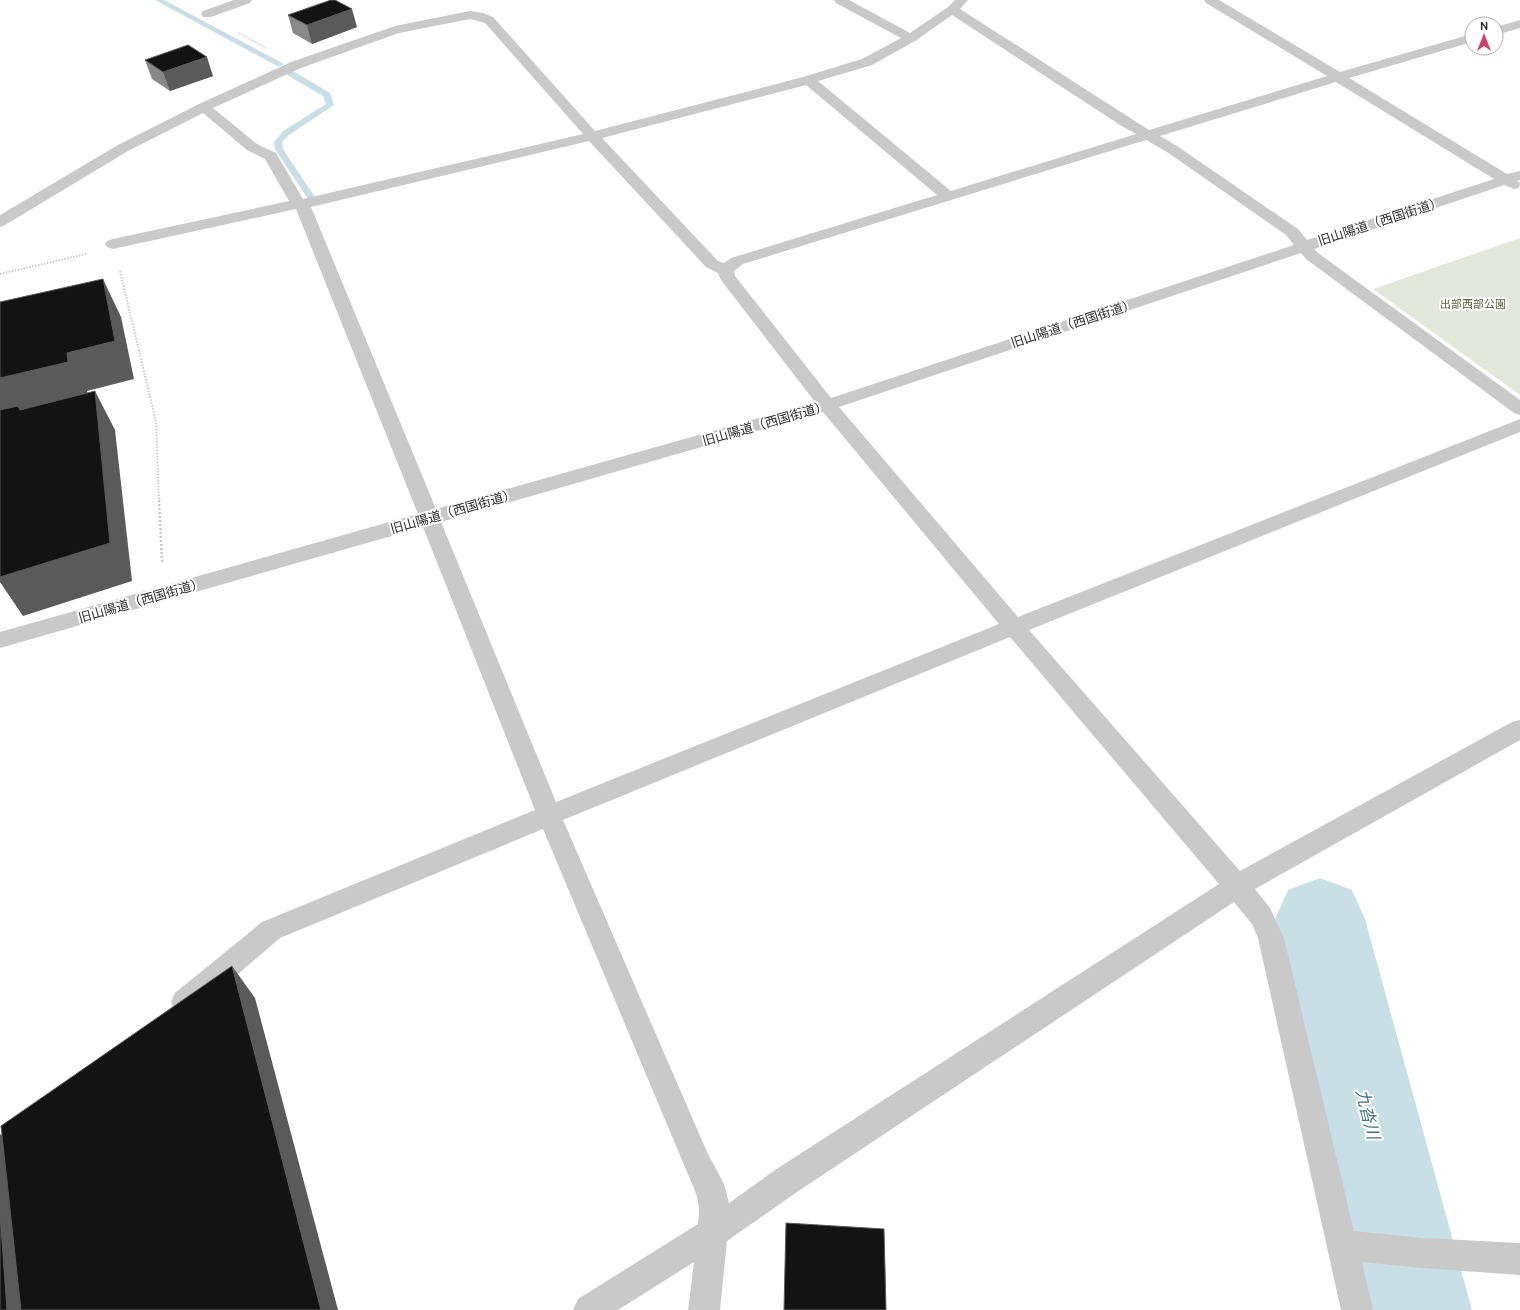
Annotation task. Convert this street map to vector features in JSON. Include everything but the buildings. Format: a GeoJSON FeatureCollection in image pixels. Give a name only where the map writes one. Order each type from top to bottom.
{"type":"FeatureCollection","features":[{"type":"Feature","properties":{"kind":"street"},"geometry":{"type":"LineString","coordinates":[[207,14],[246,0]]}},
{"type":"Feature","properties":{"kind":"street"},"geometry":{"type":"LineString","coordinates":[[840,0],[910,38]]}},
{"type":"Feature","properties":{"kind":"street"},"geometry":{"type":"LineString","coordinates":[[113,244],[280,207],[314,202],[592,136],[808,80],[867,62],[910,38],[952,10],[962,0]]}},
{"type":"Feature","properties":{"kind":"street"},"geometry":{"type":"LineString","coordinates":[[1210,0],[1515,181]]}},
{"type":"Feature","properties":{"kind":"street"},"geometry":{"type":"LineString","coordinates":[[952,10],[1172,150],[1292,232],[1312,256],[1520,409]]}},
{"type":"Feature","properties":{"kind":"street"},"geometry":{"type":"LineString","coordinates":[[0,222],[123,148],[204,107],[296,65],[395,30],[470,15],[479,16],[489,20],[592,136],[712,264],[725,270],[727,277],[827,405],[1014,627],[1262,916],[1271,938],[1357,1310]]}},
{"type":"Feature","properties":{"kind":"street"},"geometry":{"type":"LineString","coordinates":[[1504,29],[1520,24]]}},
{"type":"Feature","properties":{"kind":"street"},"geometry":{"type":"LineString","coordinates":[[725,270],[737,261],[1338,77],[1464,40]]}},
{"type":"Feature","properties":{"kind":"street"},"geometry":{"type":"LineString","coordinates":[[808,80],[949,197]]}},
{"type":"Feature","properties":{"kind":"street"},"geometry":{"type":"LineString","coordinates":[[204,107],[252,147],[271,156],[294,198],[305,210],[550,815],[694,1155],[713,1195],[715,1210],[704,1310]]}},
{"type":"Feature","properties":{"kind":"street","name":"旧山陽道（西国街道）"},"geometry":{"type":"LineString","coordinates":[[0,640],[827,405],[1304,246],[1515,181]]}},
{"type":"Feature","properties":{"kind":"street"},"geometry":{"type":"LineString","coordinates":[[168,1016],[271,930],[1014,627],[1520,425]]}},
{"type":"Feature","properties":{"kind":"street"},"geometry":{"type":"LineString","coordinates":[[589,1310],[713,1232],[792,1177],[1237,886],[1520,729]]}},
{"type":"Feature","properties":{"kind":"street"},"geometry":{"type":"LineString","coordinates":[[1342,1245],[1422,1253],[1520,1259]]}},
{"type":"Feature","properties":{"kind":"path"},"geometry":{"type":"LineString","coordinates":[[0,274],[106,249],[113,244],[156,422],[163,594]]}},
{"type":"Feature","properties":{"kind":"green space","name":"出部西部公園"},"geometry":{"type":"Polygon","coordinates":[[[1520,238],[1520,395],[1373,289],[1520,238]]]}},
{"type":"Feature","properties":{"kind":"waterway"},"geometry":{"type":"LineString","coordinates":[[159,0],[280,64]]}},
{"type":"Feature","properties":{"kind":"waterway"},"geometry":{"type":"LineString","coordinates":[[290,73],[327,95],[330,105],[286,133],[278,142],[279,149],[311,197]]}},
{"type":"Feature","properties":{"kind":"waterway","name":"九沓川"},"geometry":{"type":"LineString","coordinates":[[1320,919],[1417,1310]]}}]}
